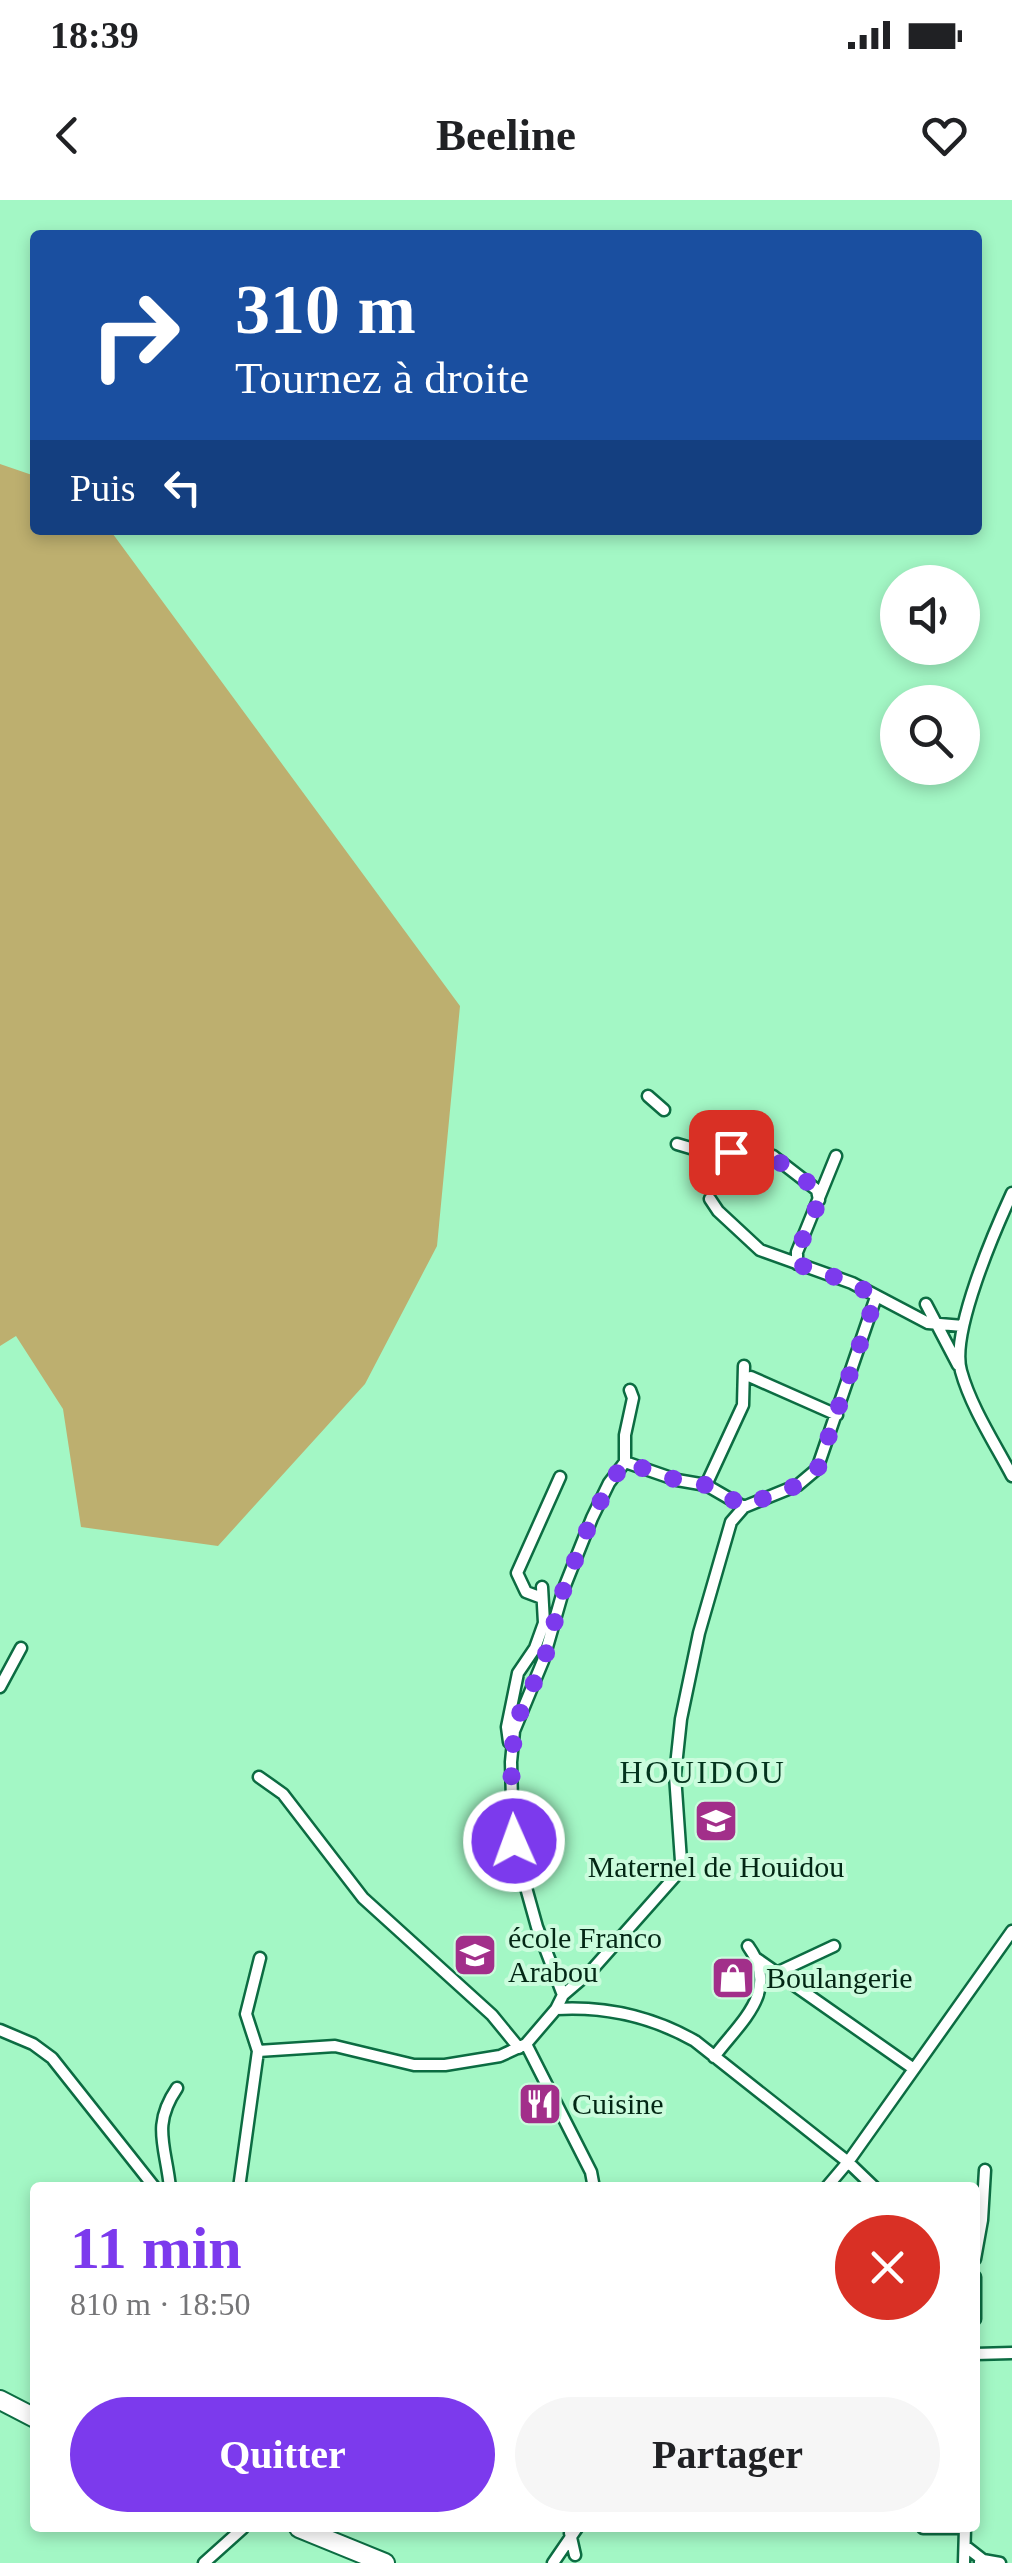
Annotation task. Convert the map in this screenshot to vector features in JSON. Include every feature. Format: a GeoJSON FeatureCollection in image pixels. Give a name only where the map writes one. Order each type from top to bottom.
{"type":"FeatureCollection","features":[{"type":"Feature","properties":{"kind":"highway"},"geometry":{"type":"LineString","coordinates":[[4,2409],[30,2417]]}},
{"type":"Feature","properties":{"kind":"highway"},"geometry":{"type":"LineString","coordinates":[[309,2532],[386,2563]]}},
{"type":"Feature","properties":{"kind":"street"},"geometry":{"type":"LineString","coordinates":[[648,1096],[664,1110]]}},
{"type":"Feature","properties":{"kind":"street"},"geometry":{"type":"LineString","coordinates":[[677,1144],[714,1156],[756,1152],[773,1156],[817,1190],[819,1200]]}},
{"type":"Feature","properties":{"kind":"street"},"geometry":{"type":"LineString","coordinates":[[797,1264],[797,1252],[836,1156]]}},
{"type":"Feature","properties":{"kind":"street"},"geometry":{"type":"LineString","coordinates":[[959,1367],[963,1326],[1012,1192]]}},
{"type":"Feature","properties":{"kind":"street"},"geometry":{"type":"LineString","coordinates":[[710,1199],[760,1250],[852,1283],[928,1323],[963,1326]]}},
{"type":"Feature","properties":{"kind":"street"},"geometry":{"type":"LineString","coordinates":[[258,2051],[335,2046],[429,2065],[488,2058],[522,2046],[556,2009],[563,1995],[591,1971],[678,1873],[681,1861],[675,1775],[681,1718],[698,1633],[731,1522],[744,1506],[798,1485],[818,1468],[876,1297]]}},
{"type":"Feature","properties":{"kind":"street"},"geometry":{"type":"LineString","coordinates":[[926,1304],[1012,1476]]}},
{"type":"Feature","properties":{"kind":"street"},"geometry":{"type":"LineString","coordinates":[[706,1485],[743,1405],[744,1366]]}},
{"type":"Feature","properties":{"kind":"street"},"geometry":{"type":"LineString","coordinates":[[751,1377],[837,1415]]}},
{"type":"Feature","properties":{"kind":"street"},"geometry":{"type":"LineString","coordinates":[[563,1995],[537,1927],[514,1841],[512,1758],[516,1722],[544,1661],[564,1588],[601,1501],[625,1462],[630,1390]]}},
{"type":"Feature","properties":{"kind":"street"},"geometry":{"type":"LineString","coordinates":[[625,1462],[677,1480],[706,1485],[744,1506]]}},
{"type":"Feature","properties":{"kind":"street"},"geometry":{"type":"LineString","coordinates":[[512,1758],[507,1727],[512,1696],[518,1673],[535,1648],[544,1623],[542,1592],[526,1592],[517,1573],[560,1476]]}},
{"type":"Feature","properties":{"kind":"street"},"geometry":{"type":"LineString","coordinates":[[0,1688],[20,1648]]}},
{"type":"Feature","properties":{"kind":"street"},"geometry":{"type":"LineString","coordinates":[[260,1777],[284,1794],[362,1898],[522,2046],[593,2182]]}},
{"type":"Feature","properties":{"kind":"street"},"geometry":{"type":"LineString","coordinates":[[831,2182],[1012,1931]]}},
{"type":"Feature","properties":{"kind":"street"},"geometry":{"type":"LineString","coordinates":[[748,1946],[758,1959],[914,2070]]}},
{"type":"Feature","properties":{"kind":"street"},"geometry":{"type":"LineString","coordinates":[[762,1979],[834,1946]]}},
{"type":"Feature","properties":{"kind":"street"},"geometry":{"type":"LineString","coordinates":[[239,2182],[258,2051],[246,2014],[260,1958]]}},
{"type":"Feature","properties":{"kind":"street"},"geometry":{"type":"LineString","coordinates":[[714,2057],[758,1999],[762,1979],[758,1959]]}},
{"type":"Feature","properties":{"kind":"street"},"geometry":{"type":"LineString","coordinates":[[556,2009],[594,2007],[668,2026],[694,2040],[869,2182]]}},
{"type":"Feature","properties":{"kind":"street"},"geometry":{"type":"LineString","coordinates":[[0,2030],[33,2044],[52,2058],[150,2182]]}},
{"type":"Feature","properties":{"kind":"street"},"geometry":{"type":"LineString","coordinates":[[169,2182],[161,2118],[177,2088]]}},
{"type":"Feature","properties":{"kind":"street"},"geometry":{"type":"LineString","coordinates":[[980,2231],[984,2170]]}},
{"type":"Feature","properties":{"kind":"street"},"geometry":{"type":"LineString","coordinates":[[980,2354],[1012,2353]]}},
{"type":"Feature","properties":{"kind":"street"},"geometry":{"type":"LineString","coordinates":[[204,2563],[239,2532]]}},
{"type":"Feature","properties":{"kind":"street"},"geometry":{"type":"LineString","coordinates":[[553,2563],[571,2532]]}},
{"type":"Feature","properties":{"kind":"street"},"geometry":{"type":"LineString","coordinates":[[572,2532],[575,2554]]}},
{"type":"Feature","properties":{"kind":"street"},"geometry":{"type":"LineString","coordinates":[[964,2563],[965,2532]]}},
{"type":"Feature","properties":{"kind":"street"},"geometry":{"type":"LineString","coordinates":[[965,2546],[981,2561],[1000,2563]]}},
{"type":"Feature","properties":{"kind":"shaded area"},"geometry":{"type":"Polygon","coordinates":[[[0,464],[30,474],[30,535],[114,535],[460,1006],[437,1246],[365,1384],[218,1546],[81,1527],[63,1409],[16,1336],[0,1346],[0,464]]]}},
{"type":"Feature","properties":{"kind":"place","name":"Maternel de Houidou"},"geometry":{"type":"Point","coordinates":[716,1821]}},
{"type":"Feature","properties":{"kind":"place","name":"école Franco Arabou"},"geometry":{"type":"Point","coordinates":[475,1955]}},
{"type":"Feature","properties":{"kind":"place","name":"Boulangerie"},"geometry":{"type":"Point","coordinates":[733,1978]}},
{"type":"Feature","properties":{"kind":"place","name":"Cuisine"},"geometry":{"type":"Point","coordinates":[540,2104]}},
{"type":"Feature","properties":{"kind":"district","name":"HOUIDOU"},"geometry":{"type":"Point","coordinates":[703,1772]}},
{"type":"Feature","properties":{"kind":"route"},"geometry":{"type":"LineString","coordinates":[[514,1841],[511,1762],[516,1722],[544,1661],[564,1588],[610,1483],[625,1462],[677,1480],[706,1485],[744,1506],[798,1485],[818,1468],[866,1334],[876,1297],[852,1283],[797,1264],[797,1252],[819,1200],[817,1190],[773,1156],[731,1152]]}}]}
